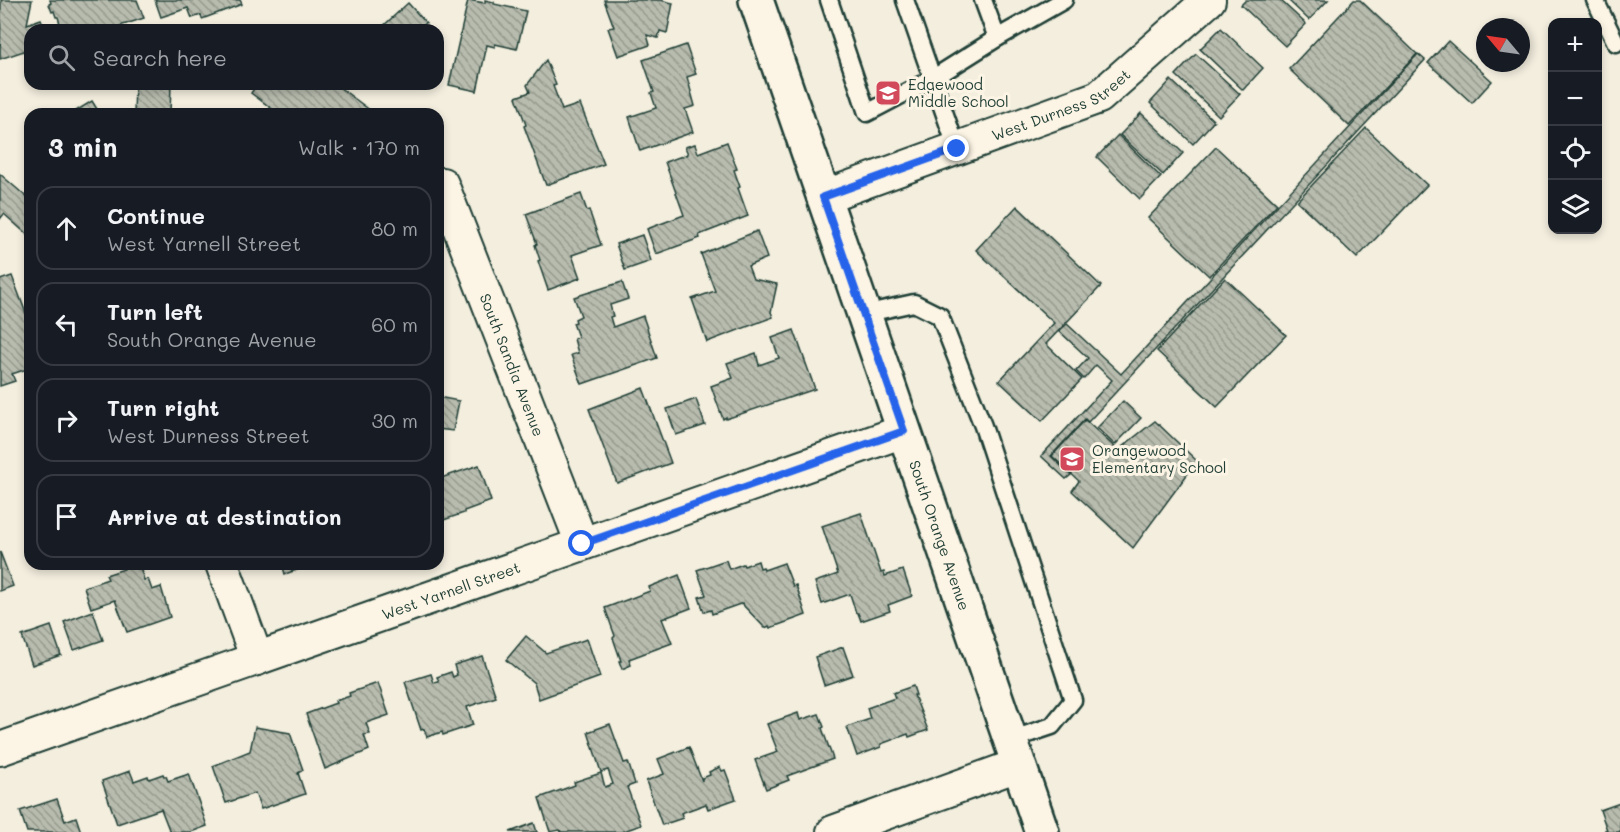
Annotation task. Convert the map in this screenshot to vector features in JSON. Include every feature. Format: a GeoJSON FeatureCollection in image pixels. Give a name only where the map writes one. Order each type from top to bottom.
{"type":"FeatureCollection","features":[{"type":"Feature","properties":{"kind":"street","name":"South Orange Avenue"},"geometry":{"type":"LineString","coordinates":[[756,0],[1042,832]]}},
{"type":"Feature","properties":{"kind":"street","name":"West Durness Street"},"geometry":{"type":"LineString","coordinates":[[823,197],[1099,98],[1209,0]]}},
{"type":"Feature","properties":{"kind":"street","name":"South Sandia Avenue"},"geometry":{"type":"LineString","coordinates":[[444,189],[582,544]]}},
{"type":"Feature","properties":{"kind":"street","name":"West Yarnell Street"},"geometry":{"type":"LineString","coordinates":[[0,749],[904,431]]}},
{"type":"Feature","properties":{"kind":"street"},"geometry":{"type":"LineString","coordinates":[[224,570],[257,659]]}},
{"type":"Feature","properties":{"kind":"street"},"geometry":{"type":"LineString","coordinates":[[833,832],[1014,753]]}},
{"type":"Feature","properties":{"kind":"lane"},"geometry":{"type":"LineString","coordinates":[[829,0],[867,113],[932,78],[1064,0]]}},
{"type":"Feature","properties":{"kind":"lane"},"geometry":{"type":"LineString","coordinates":[[905,0],[957,149]]}},
{"type":"Feature","properties":{"kind":"lane"},"geometry":{"type":"LineString","coordinates":[[984,0],[997,38]]}},
{"type":"Feature","properties":{"kind":"lane"},"geometry":{"type":"LineString","coordinates":[[1595,0],[1616,43]]}},
{"type":"Feature","properties":{"kind":"lane"},"geometry":{"type":"LineString","coordinates":[[863,314],[914,303],[940,316],[983,426],[1073,700],[1052,726],[1014,753]]}},
{"type":"Feature","properties":{"kind":"building"},"geometry":{"type":"Polygon","coordinates":[[[1,0],[32,0],[27,24],[24,24],[24,51],[0,59],[1,0]]]}},
{"type":"Feature","properties":{"kind":"building"},"geometry":{"type":"Polygon","coordinates":[[[50,0],[137,0],[144,18],[126,24],[60,24],[54,11],[52,12],[49,4],[50,0]]]}},
{"type":"Feature","properties":{"kind":"building"},"geometry":{"type":"Polygon","coordinates":[[[155,0],[240,0],[242,4],[202,19],[201,15],[192,18],[188,8],[161,17],[155,0]]]}},
{"type":"Feature","properties":{"kind":"building"},"geometry":{"type":"Polygon","coordinates":[[[468,0],[485,3],[485,0],[526,11],[517,49],[495,44],[495,47],[487,45],[477,91],[449,85],[468,0]]]}},
{"type":"Feature","properties":{"kind":"building"},"geometry":{"type":"Polygon","coordinates":[[[604,0],[660,0],[673,3],[667,33],[660,31],[658,38],[647,35],[650,45],[618,56],[608,28],[614,27],[604,0]]]}},
{"type":"Feature","properties":{"kind":"building"},"geometry":{"type":"Polygon","coordinates":[[[1246,0],[1280,0],[1306,24],[1285,46],[1241,5],[1246,0]]]}},
{"type":"Feature","properties":{"kind":"building"},"geometry":{"type":"Polygon","coordinates":[[[1288,0],[1328,0],[1309,20],[1288,0]]]}},
{"type":"Feature","properties":{"kind":"building"},"geometry":{"type":"Polygon","coordinates":[[[1354,0],[1360,0],[1417,54],[1349,126],[1289,69],[1354,0]]]}},
{"type":"Feature","properties":{"kind":"building"},"geometry":{"type":"Polygon","coordinates":[[[408,3],[426,23],[425,24],[385,24],[408,3]]]}},
{"type":"Feature","properties":{"kind":"building"},"geometry":{"type":"Polygon","coordinates":[[[41,19],[43,24],[27,24],[41,19]]]}},
{"type":"Feature","properties":{"kind":"building"},"geometry":{"type":"Polygon","coordinates":[[[1221,28],[1263,68],[1243,90],[1200,49],[1221,28]]]}},
{"type":"Feature","properties":{"kind":"building"},"geometry":{"type":"Polygon","coordinates":[[[1448,41],[1476,66],[1476,72],[1482,72],[1492,81],[1472,103],[1428,63],[1448,41]]]}},
{"type":"Feature","properties":{"kind":"building"},"geometry":{"type":"Polygon","coordinates":[[[686,45],[696,74],[687,77],[695,106],[685,109],[693,132],[640,151],[629,117],[656,108],[651,93],[654,92],[643,60],[686,45]]]}},
{"type":"Feature","properties":{"kind":"building"},"geometry":{"type":"Polygon","coordinates":[[[1196,54],[1240,94],[1219,116],[1176,75],[1196,54]]]}},
{"type":"Feature","properties":{"kind":"building"},"geometry":{"type":"Polygon","coordinates":[[[1418,54],[1425,60],[1088,422],[1085,419],[1051,456],[1071,475],[1066,479],[1041,456],[1112,380],[1096,365],[1084,379],[1076,371],[1088,358],[1059,331],[1067,324],[1121,374],[1418,54]]]}},
{"type":"Feature","properties":{"kind":"building"},"geometry":{"type":"Polygon","coordinates":[[[546,60],[556,85],[553,86],[562,110],[580,104],[604,164],[546,185],[516,97],[530,92],[527,85],[546,60]]]}},
{"type":"Feature","properties":{"kind":"building"},"geometry":{"type":"Polygon","coordinates":[[[1171,80],[1214,121],[1193,144],[1150,103],[1171,80]]]}},
{"type":"Feature","properties":{"kind":"building"},"geometry":{"type":"Polygon","coordinates":[[[135,90],[171,90],[170,108],[134,108],[135,90]]]}},
{"type":"Feature","properties":{"kind":"building"},"geometry":{"type":"Polygon","coordinates":[[[253,90],[343,90],[367,108],[271,108],[251,93],[253,90]]]}},
{"type":"Feature","properties":{"kind":"building"},"geometry":{"type":"Polygon","coordinates":[[[92,101],[96,108],[81,108],[92,101]]]}},
{"type":"Feature","properties":{"kind":"building"},"geometry":{"type":"Polygon","coordinates":[[[1141,113],[1183,153],[1163,175],[1120,135],[1141,113]]]}},
{"type":"Feature","properties":{"kind":"building"},"geometry":{"type":"Polygon","coordinates":[[[1366,128],[1427,185],[1357,258],[1297,201],[1366,128]]]}},
{"type":"Feature","properties":{"kind":"building"},"geometry":{"type":"Polygon","coordinates":[[[1118,135],[1161,177],[1140,199],[1097,157],[1118,135]]]}},
{"type":"Feature","properties":{"kind":"building"},"geometry":{"type":"Polygon","coordinates":[[[727,142],[737,169],[734,170],[740,187],[738,188],[748,216],[699,235],[700,238],[656,254],[647,229],[684,215],[665,162],[688,154],[685,147],[695,144],[698,153],[727,142]]]}},
{"type":"Feature","properties":{"kind":"building"},"geometry":{"type":"Polygon","coordinates":[[[1216,147],[1277,204],[1209,276],[1148,218],[1216,147]]]}},
{"type":"Feature","properties":{"kind":"building"},"geometry":{"type":"Polygon","coordinates":[[[0,174],[24,195],[24,232],[4,214],[0,219],[0,174]]]}},
{"type":"Feature","properties":{"kind":"building"},"geometry":{"type":"Polygon","coordinates":[[[581,194],[601,245],[572,255],[580,278],[548,290],[538,261],[540,260],[535,245],[537,244],[526,214],[581,194]]]}},
{"type":"Feature","properties":{"kind":"building"},"geometry":{"type":"Polygon","coordinates":[[[1017,206],[1101,286],[1046,344],[1082,379],[1042,421],[999,381],[1054,323],[976,250],[1017,206]]]}},
{"type":"Feature","properties":{"kind":"building"},"geometry":{"type":"Polygon","coordinates":[[[757,231],[767,258],[748,266],[753,279],[777,284],[771,312],[773,317],[707,342],[692,299],[715,291],[701,254],[757,231]]]}},
{"type":"Feature","properties":{"kind":"building"},"geometry":{"type":"Polygon","coordinates":[[[642,235],[651,261],[625,270],[616,244],[642,235]]]}},
{"type":"Feature","properties":{"kind":"building"},"geometry":{"type":"Polygon","coordinates":[[[12,276],[24,308],[24,370],[12,374],[15,381],[0,386],[0,280],[12,276]]]}},
{"type":"Feature","properties":{"kind":"building"},"geometry":{"type":"Polygon","coordinates":[[[1225,278],[1286,335],[1217,407],[1157,351],[1225,278]]]}},
{"type":"Feature","properties":{"kind":"building"},"geometry":{"type":"Polygon","coordinates":[[[622,282],[628,299],[610,305],[613,327],[643,316],[657,358],[582,384],[571,355],[578,353],[574,339],[578,337],[573,323],[581,316],[574,297],[622,282]]]}},
{"type":"Feature","properties":{"kind":"building"},"geometry":{"type":"Polygon","coordinates":[[[794,330],[815,389],[723,419],[711,386],[733,378],[727,363],[756,353],[759,365],[779,358],[772,338],[794,330]]]}},
{"type":"Feature","properties":{"kind":"building"},"geometry":{"type":"Polygon","coordinates":[[[643,388],[671,463],[617,483],[589,409],[643,388]]]}},
{"type":"Feature","properties":{"kind":"building"},"geometry":{"type":"Polygon","coordinates":[[[444,398],[459,401],[453,431],[444,430],[444,398]]]}},
{"type":"Feature","properties":{"kind":"building"},"geometry":{"type":"Polygon","coordinates":[[[696,399],[705,425],[676,435],[667,409],[696,399]]]}},
{"type":"Feature","properties":{"kind":"building"},"geometry":{"type":"Polygon","coordinates":[[[1123,401],[1141,418],[1115,445],[1097,428],[1123,401]]]}},
{"type":"Feature","properties":{"kind":"building"},"geometry":{"type":"Polygon","coordinates":[[[1085,420],[1118,450],[1155,421],[1197,461],[1133,548],[1072,491],[1079,481],[1052,456],[1085,420]]]}},
{"type":"Feature","properties":{"kind":"building"},"geometry":{"type":"Polygon","coordinates":[[[479,465],[491,501],[444,520],[444,477],[479,465]]]}},
{"type":"Feature","properties":{"kind":"building"},"geometry":{"type":"Polygon","coordinates":[[[861,513],[881,573],[884,572],[885,576],[903,570],[912,596],[888,605],[890,611],[861,621],[850,594],[822,604],[815,582],[838,574],[822,526],[861,513]]]}},
{"type":"Feature","properties":{"kind":"building"},"geometry":{"type":"Polygon","coordinates":[[[0,552],[13,586],[0,591],[0,552]]]}},
{"type":"Feature","properties":{"kind":"building"},"geometry":{"type":"Polygon","coordinates":[[[726,560],[729,569],[758,561],[760,568],[763,567],[764,570],[784,563],[793,586],[796,585],[806,615],[765,628],[743,603],[712,614],[711,610],[704,612],[699,597],[706,595],[697,570],[726,560]]]}},
{"type":"Feature","properties":{"kind":"building"},"geometry":{"type":"Polygon","coordinates":[[[121,570],[141,570],[144,580],[148,579],[152,590],[161,587],[170,617],[127,632],[115,600],[91,608],[84,587],[108,579],[106,575],[121,570]]]}},
{"type":"Feature","properties":{"kind":"building"},"geometry":{"type":"Polygon","coordinates":[[[284,570],[297,570],[285,574],[284,570]]]}},
{"type":"Feature","properties":{"kind":"building"},"geometry":{"type":"Polygon","coordinates":[[[679,575],[691,608],[662,619],[672,643],[629,659],[631,665],[622,669],[613,638],[615,636],[605,608],[650,591],[649,587],[679,575]]]}},
{"type":"Feature","properties":{"kind":"building"},"geometry":{"type":"Polygon","coordinates":[[[93,611],[103,640],[74,650],[64,622],[93,611]]]}},
{"type":"Feature","properties":{"kind":"building"},"geometry":{"type":"Polygon","coordinates":[[[51,626],[61,655],[32,665],[22,636],[51,626]]]}},
{"type":"Feature","properties":{"kind":"building"},"geometry":{"type":"Polygon","coordinates":[[[526,636],[546,653],[587,639],[600,677],[539,699],[534,683],[506,660],[526,636]]]}},
{"type":"Feature","properties":{"kind":"building"},"geometry":{"type":"Polygon","coordinates":[[[843,647],[853,675],[824,685],[815,657],[843,647]]]}},
{"type":"Feature","properties":{"kind":"building"},"geometry":{"type":"Polygon","coordinates":[[[482,656],[496,697],[467,707],[473,725],[443,735],[442,732],[427,737],[424,729],[421,730],[405,682],[431,674],[434,683],[439,682],[437,677],[451,672],[453,677],[457,675],[454,665],[482,656]]]}},
{"type":"Feature","properties":{"kind":"building"},"geometry":{"type":"Polygon","coordinates":[[[378,683],[389,715],[366,723],[370,734],[364,735],[369,750],[325,769],[306,714],[336,703],[335,701],[350,696],[349,693],[378,683]]]}},
{"type":"Feature","properties":{"kind":"building"},"geometry":{"type":"Polygon","coordinates":[[[913,686],[916,695],[914,695],[928,730],[909,737],[908,734],[857,756],[847,727],[870,719],[867,708],[895,698],[893,693],[913,686]]]}},
{"type":"Feature","properties":{"kind":"building"},"geometry":{"type":"Polygon","coordinates":[[[798,713],[800,720],[819,714],[833,759],[787,776],[789,780],[766,789],[755,760],[778,752],[767,724],[798,713]]]}},
{"type":"Feature","properties":{"kind":"building"},"geometry":{"type":"Polygon","coordinates":[[[610,724],[624,763],[628,762],[635,784],[627,787],[641,825],[621,832],[561,832],[560,830],[550,832],[539,798],[601,773],[605,787],[613,784],[608,770],[601,772],[588,732],[610,724]]]}},
{"type":"Feature","properties":{"kind":"building"},"geometry":{"type":"Polygon","coordinates":[[[255,727],[290,733],[303,770],[298,773],[305,794],[261,809],[255,793],[226,803],[213,766],[250,751],[255,727]]]}},
{"type":"Feature","properties":{"kind":"building"},"geometry":{"type":"Polygon","coordinates":[[[689,747],[702,781],[702,778],[710,775],[709,772],[720,767],[722,771],[725,770],[736,799],[708,809],[706,804],[681,813],[683,818],[662,825],[646,781],[664,774],[658,759],[689,747]]]}},
{"type":"Feature","properties":{"kind":"building"},"geometry":{"type":"Polygon","coordinates":[[[130,771],[134,781],[163,774],[168,781],[189,774],[207,826],[191,832],[170,832],[161,809],[117,824],[102,781],[130,771]]]}},
{"type":"Feature","properties":{"kind":"building"},"geometry":{"type":"Polygon","coordinates":[[[57,799],[65,821],[76,817],[81,832],[27,832],[20,811],[57,799]]]}},
{"type":"Feature","properties":{"kind":"building"},"geometry":{"type":"Polygon","coordinates":[[[1620,803],[1620,832],[1606,832],[1600,810],[1620,803]]]}},
{"type":"Feature","properties":{"kind":"building"},"geometry":{"type":"Polygon","coordinates":[[[534,823],[537,832],[510,832],[534,823]]]}},
{"type":"Feature","properties":{"kind":"place","name":"Edgewood Middle School"},"geometry":{"type":"Point","coordinates":[888,93]}},
{"type":"Feature","properties":{"kind":"place","name":"Orangewood Elementary School"},"geometry":{"type":"Point","coordinates":[1072,459]}},
{"type":"Feature","properties":{"kind":"route"},"geometry":{"type":"LineString","coordinates":[[582,544],[904,431],[823,197],[957,149]]}}]}
